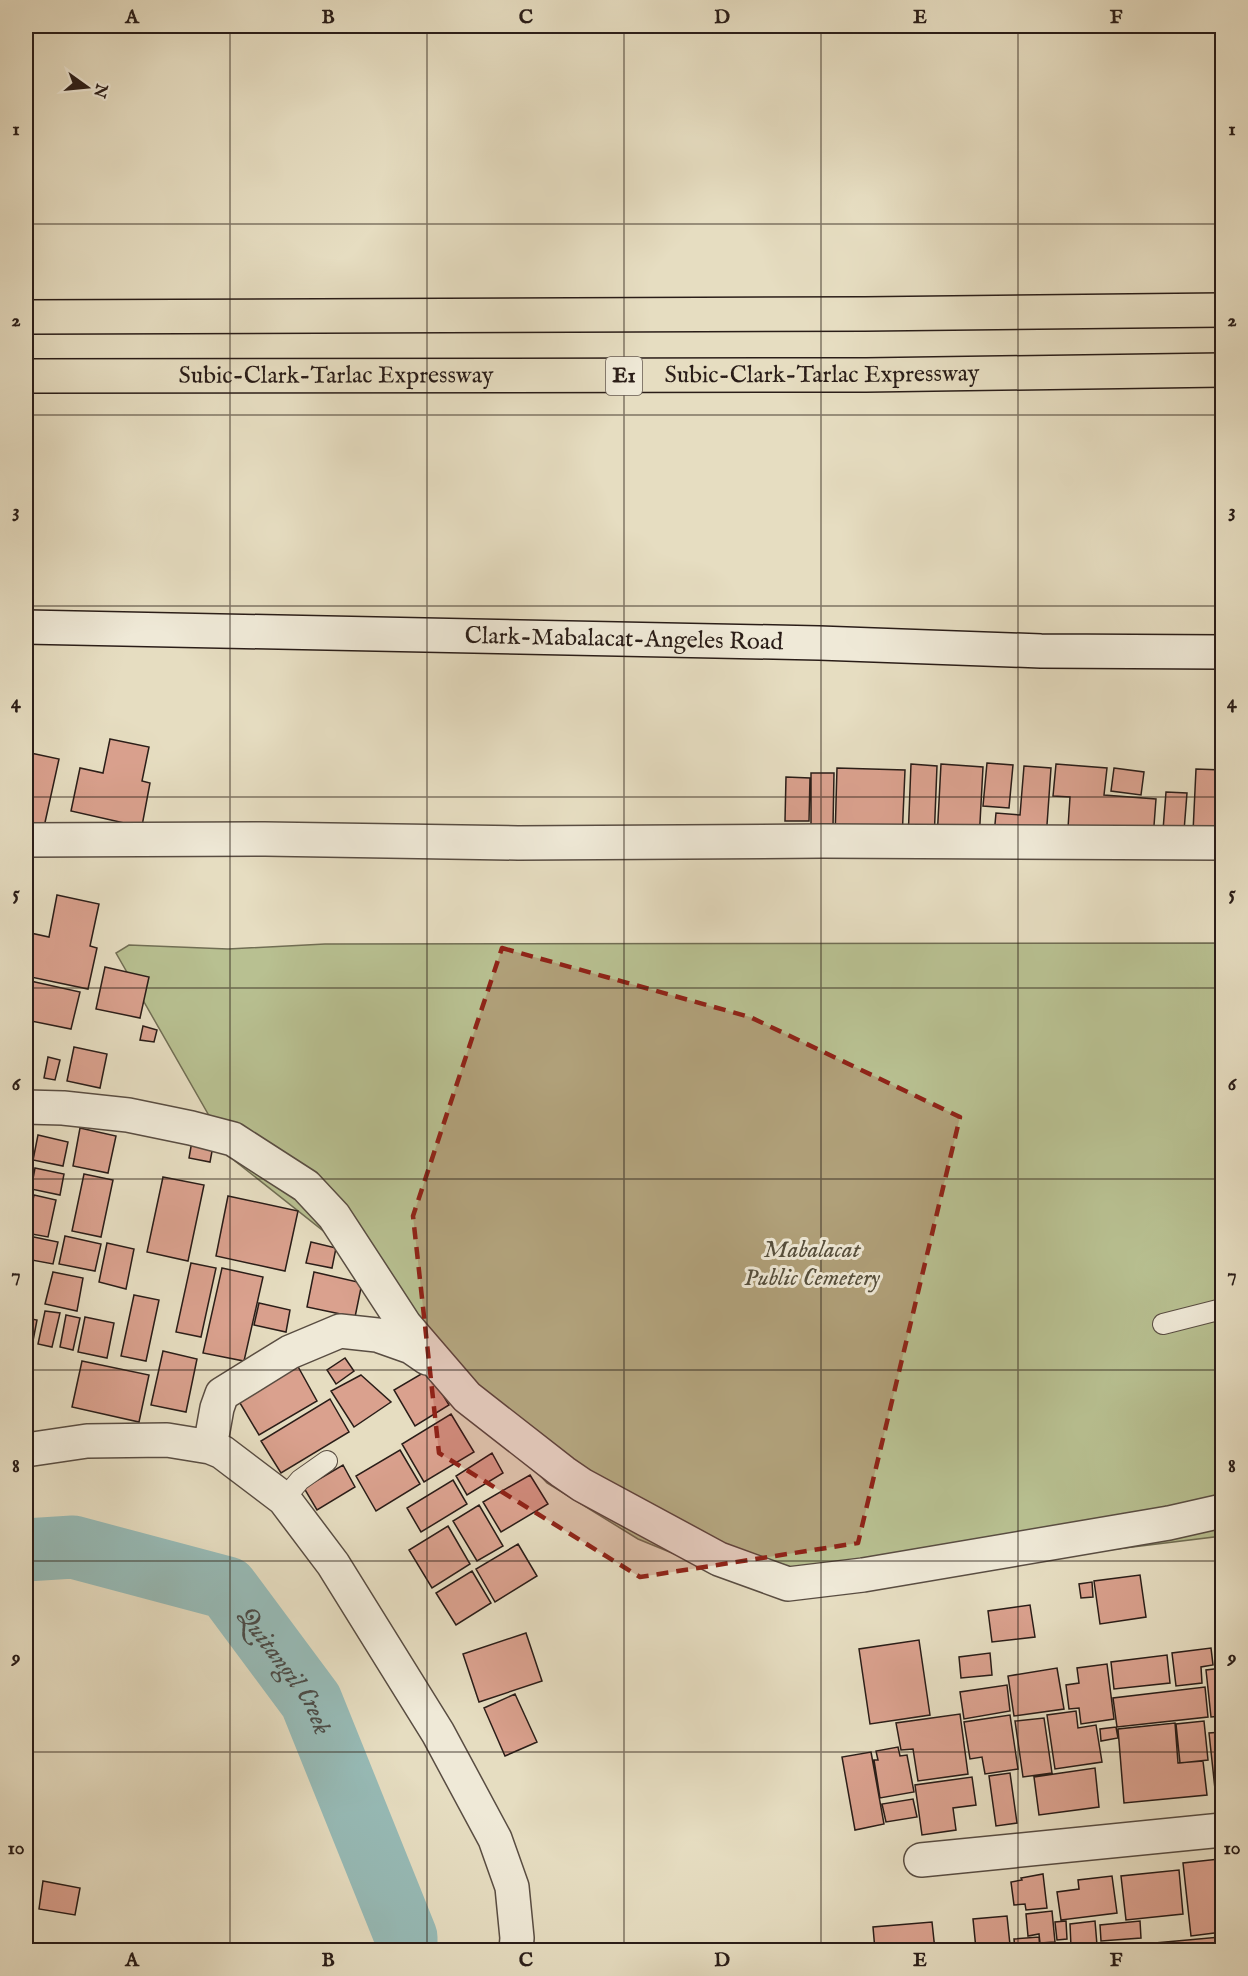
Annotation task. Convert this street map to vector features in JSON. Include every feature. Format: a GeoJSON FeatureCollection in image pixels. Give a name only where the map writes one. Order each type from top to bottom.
{"type":"FeatureCollection","features":[{"type":"Feature","properties":{"kind":"highway"},"geometry":{"type":"LineString","coordinates":[[26,317],[865,314],[1222,310]]}},
{"type":"Feature","properties":{"kind":"highway","name":"Subic-Clark-Tarlac Expressway"},"geometry":{"type":"LineString","coordinates":[[26,376],[854,375],[1222,370]]}},
{"type":"Feature","properties":{"kind":"street","name":"Clark-Mabalacat-Angeles Road"},"geometry":{"type":"LineString","coordinates":[[26,627],[807,643],[1041,651],[1222,652]]}},
{"type":"Feature","properties":{"kind":"street"},"geometry":{"type":"LineString","coordinates":[[26,840],[1222,843]]}},
{"type":"Feature","properties":{"kind":"street"},"geometry":{"type":"LineString","coordinates":[[26,1107],[63,1108],[128,1115],[233,1139],[306,1186],[334,1216],[405,1325],[467,1398],[582,1485],[719,1559],[788,1584],[863,1575],[1222,1511]]}},
{"type":"Feature","properties":{"kind":"street"},"geometry":{"type":"LineString","coordinates":[[210,1447],[222,1394],[290,1352],[340,1331],[376,1335],[411,1347],[441,1368]]}},
{"type":"Feature","properties":{"kind":"street"},"geometry":{"type":"LineString","coordinates":[[26,1450],[87,1441],[167,1440],[210,1447],[222,1452],[284,1499],[333,1564],[438,1733],[495,1839],[512,1887],[516,1950]]}},
{"type":"Feature","properties":{"kind":"street"},"geometry":{"type":"LineString","coordinates":[[921,1860],[1222,1830]]}},
{"type":"Feature","properties":{"kind":"lane"},"geometry":{"type":"LineString","coordinates":[[1163,1324],[1222,1309]]}},
{"type":"Feature","properties":{"kind":"lane"},"geometry":{"type":"LineString","coordinates":[[284,1499],[300,1480],[327,1461]]}},
{"type":"Feature","properties":{"kind":"highlighted area"},"geometry":{"type":"Polygon","coordinates":[[[502,948],[750,1017],[960,1117],[858,1543],[640,1577],[439,1453],[413,1216],[502,948]]]}},
{"type":"Feature","properties":{"kind":"green space","name":"Mabalacat Public Cemetery"},"geometry":{"type":"Polygon","coordinates":[[[1222,943],[1222,1536],[767,1592],[638,1539],[547,1483],[460,1390],[389,1283],[235,1161],[116,953],[129,945],[228,949],[325,944],[1222,943]]]}},
{"type":"Feature","properties":{"kind":"building"},"geometry":{"type":"Polygon","coordinates":[[[110,739],[149,747],[142,781],[150,783],[142,826],[71,811],[80,768],[103,773],[110,739]]]}},
{"type":"Feature","properties":{"kind":"building"},"geometry":{"type":"Polygon","coordinates":[[[26,752],[59,759],[44,827],[26,823],[26,752]]]}},
{"type":"Feature","properties":{"kind":"building"},"geometry":{"type":"Polygon","coordinates":[[[987,763],[1013,765],[1009,808],[983,806],[987,763]]]}},
{"type":"Feature","properties":{"kind":"building"},"geometry":{"type":"Polygon","coordinates":[[[911,764],[937,766],[934,841],[908,840],[911,764]]]}},
{"type":"Feature","properties":{"kind":"building"},"geometry":{"type":"Polygon","coordinates":[[[941,764],[983,767],[979,841],[937,839],[941,764]]]}},
{"type":"Feature","properties":{"kind":"building"},"geometry":{"type":"Polygon","coordinates":[[[1056,764],[1107,768],[1104,795],[1156,799],[1153,839],[1068,828],[1070,797],[1053,796],[1056,764]]]}},
{"type":"Feature","properties":{"kind":"building"},"geometry":{"type":"Polygon","coordinates":[[[1024,766],[1051,768],[1046,839],[994,835],[996,813],[1020,815],[1024,766]]]}},
{"type":"Feature","properties":{"kind":"building"},"geometry":{"type":"Polygon","coordinates":[[[837,768],[905,770],[902,840],[835,838],[837,768]]]}},
{"type":"Feature","properties":{"kind":"building"},"geometry":{"type":"Polygon","coordinates":[[[1114,768],[1144,772],[1141,795],[1111,791],[1114,768]]]}},
{"type":"Feature","properties":{"kind":"building"},"geometry":{"type":"Polygon","coordinates":[[[1196,769],[1222,770],[1222,833],[1193,832],[1196,769]]]}},
{"type":"Feature","properties":{"kind":"building"},"geometry":{"type":"Polygon","coordinates":[[[811,773],[834,773],[833,826],[811,826],[811,773]]]}},
{"type":"Feature","properties":{"kind":"building"},"geometry":{"type":"Polygon","coordinates":[[[786,777],[810,778],[809,821],[785,821],[786,777]]]}},
{"type":"Feature","properties":{"kind":"building"},"geometry":{"type":"Polygon","coordinates":[[[1166,792],[1187,793],[1184,831],[1163,830],[1166,792]]]}},
{"type":"Feature","properties":{"kind":"building"},"geometry":{"type":"Polygon","coordinates":[[[57,895],[99,904],[90,946],[97,948],[88,989],[26,976],[26,932],[49,937],[57,895]]]}},
{"type":"Feature","properties":{"kind":"building"},"geometry":{"type":"Polygon","coordinates":[[[105,967],[149,977],[140,1018],[96,1009],[105,967]]]}},
{"type":"Feature","properties":{"kind":"building"},"geometry":{"type":"Polygon","coordinates":[[[26,980],[80,992],[71,1029],[26,1020],[26,980]]]}},
{"type":"Feature","properties":{"kind":"building"},"geometry":{"type":"Polygon","coordinates":[[[143,1026],[157,1030],[154,1042],[140,1040],[143,1026]]]}},
{"type":"Feature","properties":{"kind":"building"},"geometry":{"type":"Polygon","coordinates":[[[74,1047],[107,1054],[100,1088],[67,1081],[74,1047]]]}},
{"type":"Feature","properties":{"kind":"building"},"geometry":{"type":"Polygon","coordinates":[[[48,1057],[60,1060],[55,1080],[44,1078],[48,1057]]]}},
{"type":"Feature","properties":{"kind":"building"},"geometry":{"type":"Polygon","coordinates":[[[80,1128],[116,1136],[108,1173],[73,1166],[80,1128]]]}},
{"type":"Feature","properties":{"kind":"building"},"geometry":{"type":"Polygon","coordinates":[[[38,1135],[68,1142],[63,1166],[33,1160],[38,1135]]]}},
{"type":"Feature","properties":{"kind":"building"},"geometry":{"type":"Polygon","coordinates":[[[192,1141],[213,1146],[210,1162],[189,1158],[192,1141]]]}},
{"type":"Feature","properties":{"kind":"building"},"geometry":{"type":"Polygon","coordinates":[[[35,1168],[64,1174],[60,1195],[31,1189],[35,1168]]]}},
{"type":"Feature","properties":{"kind":"building"},"geometry":{"type":"Polygon","coordinates":[[[84,1174],[113,1180],[101,1237],[72,1231],[84,1174]]]}},
{"type":"Feature","properties":{"kind":"building"},"geometry":{"type":"Polygon","coordinates":[[[163,1177],[204,1185],[188,1261],[147,1252],[163,1177]]]}},
{"type":"Feature","properties":{"kind":"building"},"geometry":{"type":"Polygon","coordinates":[[[34,1195],[56,1200],[48,1237],[26,1233],[34,1195]]]}},
{"type":"Feature","properties":{"kind":"building"},"geometry":{"type":"Polygon","coordinates":[[[228,1196],[298,1211],[285,1271],[216,1256],[228,1196]]]}},
{"type":"Feature","properties":{"kind":"building"},"geometry":{"type":"Polygon","coordinates":[[[29,1236],[58,1242],[53,1264],[26,1259],[29,1236]]]}},
{"type":"Feature","properties":{"kind":"building"},"geometry":{"type":"Polygon","coordinates":[[[65,1236],[101,1244],[95,1271],[59,1264],[65,1236]]]}},
{"type":"Feature","properties":{"kind":"building"},"geometry":{"type":"Polygon","coordinates":[[[311,1242],[336,1248],[332,1268],[306,1263],[311,1242]]]}},
{"type":"Feature","properties":{"kind":"building"},"geometry":{"type":"Polygon","coordinates":[[[107,1243],[134,1249],[126,1289],[99,1282],[107,1243]]]}},
{"type":"Feature","properties":{"kind":"building"},"geometry":{"type":"Polygon","coordinates":[[[191,1263],[216,1268],[201,1337],[176,1332],[191,1263]]]}},
{"type":"Feature","properties":{"kind":"building"},"geometry":{"type":"Polygon","coordinates":[[[222,1268],[263,1277],[244,1361],[203,1353],[222,1268]]]}},
{"type":"Feature","properties":{"kind":"building"},"geometry":{"type":"Polygon","coordinates":[[[53,1272],[83,1278],[77,1311],[45,1304],[53,1272]]]}},
{"type":"Feature","properties":{"kind":"building"},"geometry":{"type":"Polygon","coordinates":[[[314,1272],[362,1283],[355,1317],[307,1307],[314,1272]]]}},
{"type":"Feature","properties":{"kind":"building"},"geometry":{"type":"Polygon","coordinates":[[[134,1295],[159,1300],[146,1361],[121,1356],[134,1295]]]}},
{"type":"Feature","properties":{"kind":"building"},"geometry":{"type":"Polygon","coordinates":[[[259,1303],[290,1310],[286,1332],[254,1325],[259,1303]]]}},
{"type":"Feature","properties":{"kind":"building"},"geometry":{"type":"Polygon","coordinates":[[[45,1311],[60,1313],[52,1347],[38,1344],[45,1311]]]}},
{"type":"Feature","properties":{"kind":"building"},"geometry":{"type":"Polygon","coordinates":[[[66,1315],[80,1318],[73,1350],[60,1347],[66,1315]]]}},
{"type":"Feature","properties":{"kind":"building"},"geometry":{"type":"Polygon","coordinates":[[[85,1317],[114,1323],[107,1358],[78,1352],[85,1317]]]}},
{"type":"Feature","properties":{"kind":"building"},"geometry":{"type":"Polygon","coordinates":[[[26,1318],[37,1320],[31,1351],[26,1350],[26,1318]]]}},
{"type":"Feature","properties":{"kind":"building"},"geometry":{"type":"Polygon","coordinates":[[[163,1351],[197,1359],[186,1412],[151,1405],[163,1351]]]}},
{"type":"Feature","properties":{"kind":"building"},"geometry":{"type":"Polygon","coordinates":[[[26,1358],[33,1360],[26,1395],[26,1358]]]}},
{"type":"Feature","properties":{"kind":"building"},"geometry":{"type":"Polygon","coordinates":[[[345,1358],[354,1371],[336,1384],[327,1370],[345,1358]]]}},
{"type":"Feature","properties":{"kind":"building"},"geometry":{"type":"Polygon","coordinates":[[[82,1361],[149,1375],[139,1422],[72,1407],[82,1361]]]}},
{"type":"Feature","properties":{"kind":"building"},"geometry":{"type":"Polygon","coordinates":[[[296,1363],[317,1401],[259,1435],[237,1398],[296,1363]]]}},
{"type":"Feature","properties":{"kind":"building"},"geometry":{"type":"Polygon","coordinates":[[[428,1370],[449,1405],[415,1426],[394,1390],[428,1370]]]}},
{"type":"Feature","properties":{"kind":"building"},"geometry":{"type":"Polygon","coordinates":[[[361,1375],[391,1402],[354,1427],[331,1391],[361,1375]]]}},
{"type":"Feature","properties":{"kind":"building"},"geometry":{"type":"Polygon","coordinates":[[[330,1399],[349,1432],[281,1473],[261,1441],[330,1399]]]}},
{"type":"Feature","properties":{"kind":"building"},"geometry":{"type":"Polygon","coordinates":[[[451,1414],[474,1452],[424,1482],[402,1444],[451,1414]]]}},
{"type":"Feature","properties":{"kind":"building"},"geometry":{"type":"Polygon","coordinates":[[[400,1450],[420,1484],[376,1511],[356,1476],[400,1450]]]}},
{"type":"Feature","properties":{"kind":"building"},"geometry":{"type":"Polygon","coordinates":[[[492,1453],[503,1473],[467,1495],[456,1476],[492,1453]]]}},
{"type":"Feature","properties":{"kind":"building"},"geometry":{"type":"Polygon","coordinates":[[[343,1465],[355,1487],[317,1510],[304,1488],[343,1465]]]}},
{"type":"Feature","properties":{"kind":"building"},"geometry":{"type":"Polygon","coordinates":[[[530,1475],[548,1504],[501,1532],[483,1502],[530,1475]]]}},
{"type":"Feature","properties":{"kind":"building"},"geometry":{"type":"Polygon","coordinates":[[[453,1480],[467,1504],[421,1532],[407,1508],[453,1480]]]}},
{"type":"Feature","properties":{"kind":"building"},"geometry":{"type":"Polygon","coordinates":[[[479,1505],[503,1546],[477,1561],[453,1521],[479,1505]]]}},
{"type":"Feature","properties":{"kind":"building"},"geometry":{"type":"Polygon","coordinates":[[[448,1526],[470,1564],[432,1588],[409,1550],[448,1526]]]}},
{"type":"Feature","properties":{"kind":"building"},"geometry":{"type":"Polygon","coordinates":[[[518,1544],[537,1576],[495,1602],[476,1569],[518,1544]]]}},
{"type":"Feature","properties":{"kind":"building"},"geometry":{"type":"Polygon","coordinates":[[[472,1571],[491,1603],[456,1625],[436,1593],[472,1571]]]}},
{"type":"Feature","properties":{"kind":"building"},"geometry":{"type":"Polygon","coordinates":[[[1140,1575],[1146,1617],[1100,1624],[1094,1581],[1140,1575]]]}},
{"type":"Feature","properties":{"kind":"building"},"geometry":{"type":"Polygon","coordinates":[[[1092,1582],[1093,1597],[1081,1598],[1079,1584],[1092,1582]]]}},
{"type":"Feature","properties":{"kind":"building"},"geometry":{"type":"Polygon","coordinates":[[[1030,1605],[1035,1637],[992,1642],[988,1611],[1030,1605]]]}},
{"type":"Feature","properties":{"kind":"building"},"geometry":{"type":"Polygon","coordinates":[[[526,1633],[542,1681],[479,1702],[463,1654],[526,1633]]]}},
{"type":"Feature","properties":{"kind":"building"},"geometry":{"type":"Polygon","coordinates":[[[919,1640],[930,1715],[870,1724],[859,1649],[919,1640]]]}},
{"type":"Feature","properties":{"kind":"building"},"geometry":{"type":"Polygon","coordinates":[[[1211,1648],[1213,1665],[1201,1667],[1202,1683],[1176,1686],[1172,1653],[1211,1648]]]}},
{"type":"Feature","properties":{"kind":"building"},"geometry":{"type":"Polygon","coordinates":[[[990,1653],[992,1675],[961,1678],[959,1657],[990,1653]]]}},
{"type":"Feature","properties":{"kind":"building"},"geometry":{"type":"Polygon","coordinates":[[[1167,1655],[1170,1683],[1114,1689],[1111,1662],[1167,1655]]]}},
{"type":"Feature","properties":{"kind":"building"},"geometry":{"type":"Polygon","coordinates":[[[1107,1664],[1114,1719],[1081,1724],[1079,1708],[1069,1709],[1066,1685],[1079,1683],[1077,1668],[1107,1664]]]}},
{"type":"Feature","properties":{"kind":"building"},"geometry":{"type":"Polygon","coordinates":[[[1057,1668],[1064,1709],[1014,1716],[1008,1676],[1057,1668]]]}},
{"type":"Feature","properties":{"kind":"building"},"geometry":{"type":"Polygon","coordinates":[[[1222,1668],[1222,1716],[1211,1717],[1206,1670],[1222,1668]]]}},
{"type":"Feature","properties":{"kind":"building"},"geometry":{"type":"Polygon","coordinates":[[[1007,1685],[1010,1711],[964,1719],[960,1692],[1007,1685]]]}},
{"type":"Feature","properties":{"kind":"building"},"geometry":{"type":"Polygon","coordinates":[[[1205,1687],[1208,1717],[1117,1727],[1113,1698],[1205,1687]]]}},
{"type":"Feature","properties":{"kind":"building"},"geometry":{"type":"Polygon","coordinates":[[[515,1694],[537,1742],[505,1756],[484,1708],[515,1694]]]}},
{"type":"Feature","properties":{"kind":"building"},"geometry":{"type":"Polygon","coordinates":[[[1076,1711],[1078,1728],[1096,1725],[1102,1762],[1055,1769],[1047,1715],[1076,1711]]]}},
{"type":"Feature","properties":{"kind":"building"},"geometry":{"type":"Polygon","coordinates":[[[960,1714],[968,1774],[918,1781],[913,1749],[901,1750],[896,1723],[960,1714]]]}},
{"type":"Feature","properties":{"kind":"building"},"geometry":{"type":"Polygon","coordinates":[[[1010,1715],[1018,1769],[985,1774],[982,1757],[970,1759],[964,1722],[1010,1715]]]}},
{"type":"Feature","properties":{"kind":"building"},"geometry":{"type":"Polygon","coordinates":[[[1044,1718],[1052,1773],[1023,1777],[1015,1721],[1044,1718]]]}},
{"type":"Feature","properties":{"kind":"building"},"geometry":{"type":"Polygon","coordinates":[[[1204,1721],[1208,1760],[1180,1763],[1176,1724],[1204,1721]]]}},
{"type":"Feature","properties":{"kind":"building"},"geometry":{"type":"Polygon","coordinates":[[[1175,1723],[1178,1763],[1203,1761],[1207,1795],[1124,1803],[1118,1729],[1175,1723]]]}},
{"type":"Feature","properties":{"kind":"building"},"geometry":{"type":"Polygon","coordinates":[[[1116,1727],[1118,1738],[1101,1741],[1100,1729],[1116,1727]]]}},
{"type":"Feature","properties":{"kind":"building"},"geometry":{"type":"Polygon","coordinates":[[[1222,1732],[1222,1816],[1218,1817],[1209,1733],[1222,1732]]]}},
{"type":"Feature","properties":{"kind":"building"},"geometry":{"type":"Polygon","coordinates":[[[898,1747],[900,1756],[907,1755],[914,1792],[880,1798],[874,1760],[878,1760],[876,1751],[898,1747]]]}},
{"type":"Feature","properties":{"kind":"building"},"geometry":{"type":"Polygon","coordinates":[[[871,1752],[884,1824],[855,1830],[842,1757],[871,1752]]]}},
{"type":"Feature","properties":{"kind":"building"},"geometry":{"type":"Polygon","coordinates":[[[1095,1768],[1099,1807],[1039,1815],[1034,1777],[1095,1768]]]}},
{"type":"Feature","properties":{"kind":"building"},"geometry":{"type":"Polygon","coordinates":[[[1010,1773],[1017,1823],[996,1826],[989,1776],[1010,1773]]]}},
{"type":"Feature","properties":{"kind":"building"},"geometry":{"type":"Polygon","coordinates":[[[972,1777],[976,1805],[953,1808],[956,1830],[922,1835],[915,1785],[972,1777]]]}},
{"type":"Feature","properties":{"kind":"building"},"geometry":{"type":"Polygon","coordinates":[[[913,1799],[917,1817],[886,1822],[882,1804],[913,1799]]]}},
{"type":"Feature","properties":{"kind":"building"},"geometry":{"type":"Polygon","coordinates":[[[1219,1859],[1222,1932],[1191,1936],[1183,1863],[1219,1859]]]}},
{"type":"Feature","properties":{"kind":"building"},"geometry":{"type":"Polygon","coordinates":[[[1179,1870],[1183,1914],[1126,1920],[1121,1876],[1179,1870]]]}},
{"type":"Feature","properties":{"kind":"building"},"geometry":{"type":"Polygon","coordinates":[[[1043,1874],[1047,1908],[1026,1910],[1025,1904],[1014,1905],[1011,1882],[1043,1874]]]}},
{"type":"Feature","properties":{"kind":"building"},"geometry":{"type":"Polygon","coordinates":[[[1112,1876],[1117,1913],[1061,1920],[1057,1892],[1079,1889],[1078,1880],[1112,1876]]]}},
{"type":"Feature","properties":{"kind":"building"},"geometry":{"type":"Polygon","coordinates":[[[43,1881],[80,1888],[75,1915],[39,1909],[43,1881]]]}},
{"type":"Feature","properties":{"kind":"building"},"geometry":{"type":"Polygon","coordinates":[[[1052,1911],[1055,1942],[1040,1943],[1039,1934],[1028,1936],[1026,1914],[1052,1911]]]}},
{"type":"Feature","properties":{"kind":"building"},"geometry":{"type":"Polygon","coordinates":[[[1007,1916],[1010,1945],[976,1949],[973,1919],[1007,1916]]]}},
{"type":"Feature","properties":{"kind":"building"},"geometry":{"type":"Polygon","coordinates":[[[1066,1921],[1067,1939],[1057,1940],[1055,1922],[1066,1921]]]}},
{"type":"Feature","properties":{"kind":"building"},"geometry":{"type":"Polygon","coordinates":[[[1095,1921],[1097,1945],[1071,1947],[1070,1924],[1095,1921]]]}},
{"type":"Feature","properties":{"kind":"building"},"geometry":{"type":"Polygon","coordinates":[[[1140,1921],[1141,1938],[1101,1941],[1100,1925],[1140,1921]]]}},
{"type":"Feature","properties":{"kind":"building"},"geometry":{"type":"Polygon","coordinates":[[[932,1922],[935,1950],[875,1950],[873,1927],[932,1922]]]}},
{"type":"Feature","properties":{"kind":"building"},"geometry":{"type":"Polygon","coordinates":[[[1039,1937],[1040,1950],[1015,1950],[1014,1939],[1039,1937]]]}},
{"type":"Feature","properties":{"kind":"building"},"geometry":{"type":"Polygon","coordinates":[[[1220,1937],[1221,1950],[1133,1950],[1133,1945],[1220,1937]]]}},
{"type":"Feature","properties":{"kind":"building"},"geometry":{"type":"Polygon","coordinates":[[[1127,1943],[1127,1950],[1070,1950],[1127,1943]]]}},
{"type":"Feature","properties":{"kind":"waterway","name":"Quitangil Creek"},"geometry":{"type":"LineString","coordinates":[[26,1550],[73,1547],[227,1588],[311,1701],[406,1937],[406,1950]]}}]}
